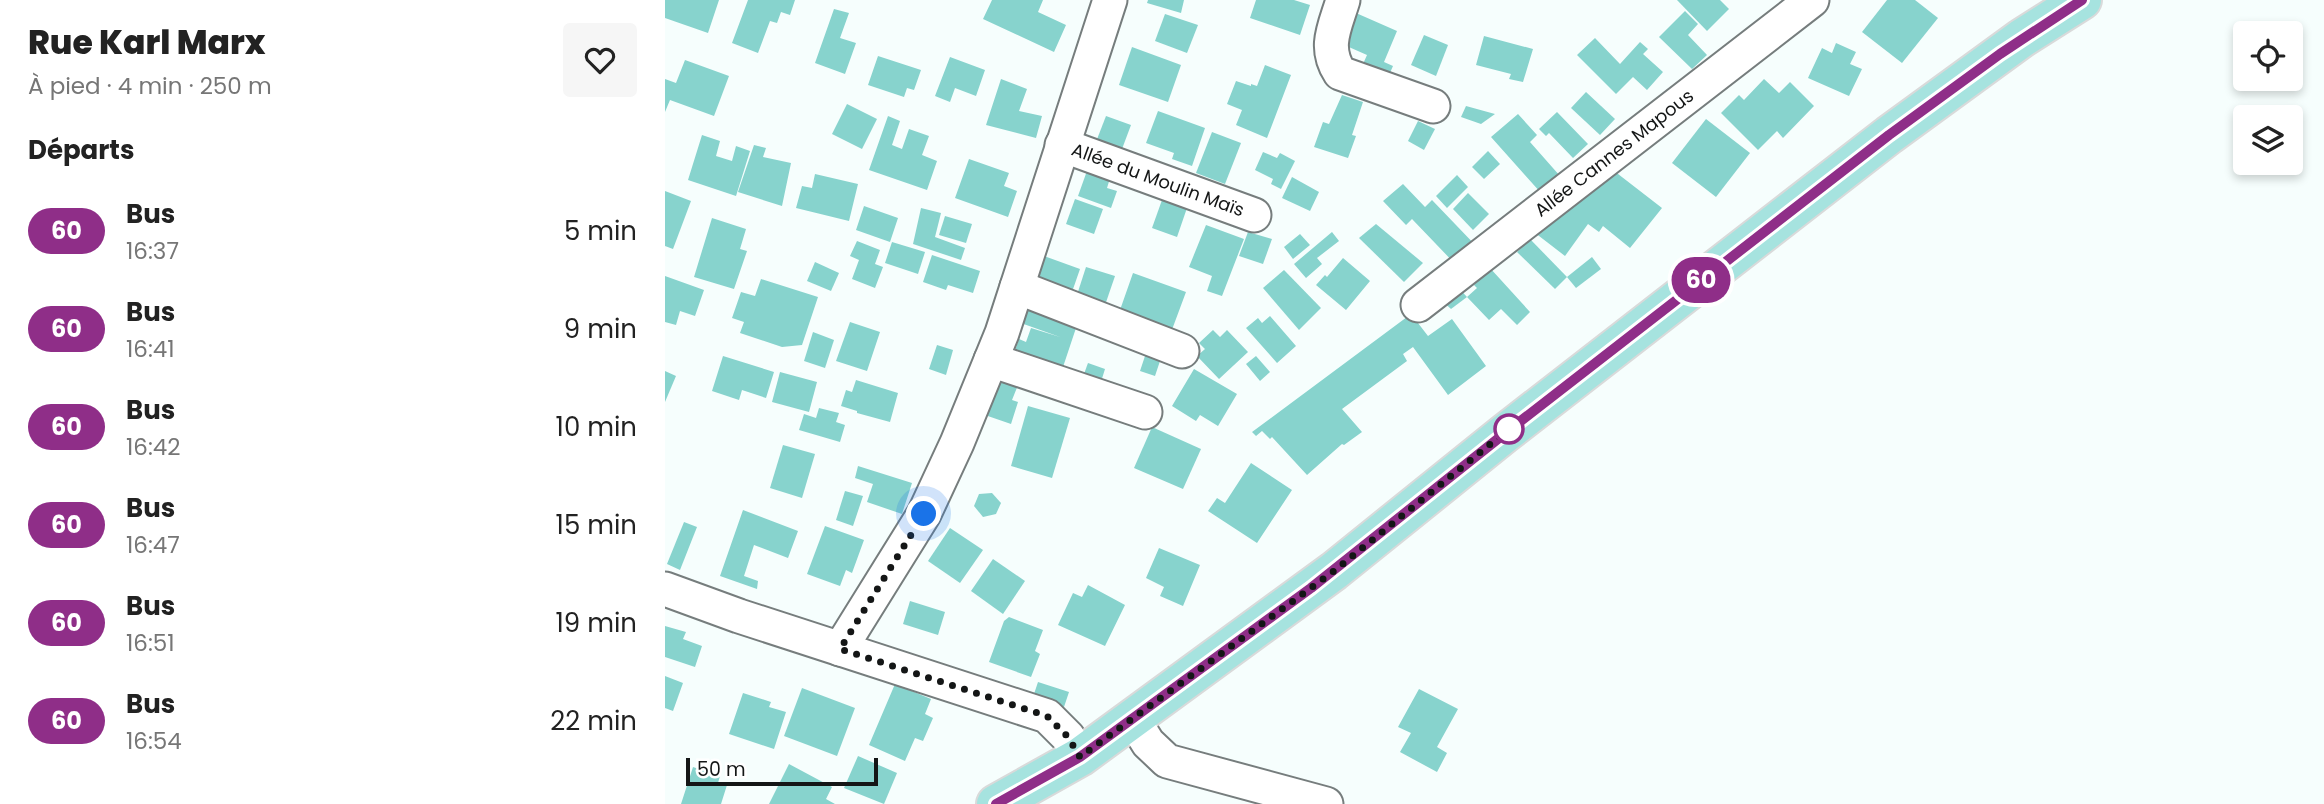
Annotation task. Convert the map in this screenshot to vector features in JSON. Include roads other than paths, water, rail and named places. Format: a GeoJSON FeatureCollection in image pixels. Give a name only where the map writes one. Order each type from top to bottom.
{"type":"FeatureCollection","features":[{"type":"Feature","properties":{"kind":"main road"},"geometry":{"type":"LineString","coordinates":[[996,804],[1080,757],[1334,571],[1514,425],[1901,126],[2022,38],[2082,0]]}},
{"type":"Feature","properties":{"kind":"street","name":"Allée du Moulin Maïs"},"geometry":{"type":"LineString","coordinates":[[840,649],[924,514],[957,443],[1017,287],[1110,0]]}},
{"type":"Feature","properties":{"kind":"street"},"geometry":{"type":"LineString","coordinates":[[1343,0],[1329,48],[1331,61],[1340,73],[1433,106]]}},
{"type":"Feature","properties":{"kind":"street","name":"Allée Cannes Mapous"},"geometry":{"type":"LineString","coordinates":[[1418,305],[1812,0]]}},
{"type":"Feature","properties":{"kind":"street","name":"Allée du Moulin Maïs"},"geometry":{"type":"LineString","coordinates":[[1062,145],[1254,215]]}},
{"type":"Feature","properties":{"kind":"street"},"geometry":{"type":"LineString","coordinates":[[1017,287],[1182,351]]}},
{"type":"Feature","properties":{"kind":"street"},"geometry":{"type":"LineString","coordinates":[[991,360],[1145,412]]}},
{"type":"Feature","properties":{"kind":"street"},"geometry":{"type":"LineString","coordinates":[[665,589],[1047,716],[1068,737],[1080,757]]}},
{"type":"Feature","properties":{"kind":"street"},"geometry":{"type":"LineString","coordinates":[[1133,719],[1148,743],[1167,761],[1326,804]]}}]}
